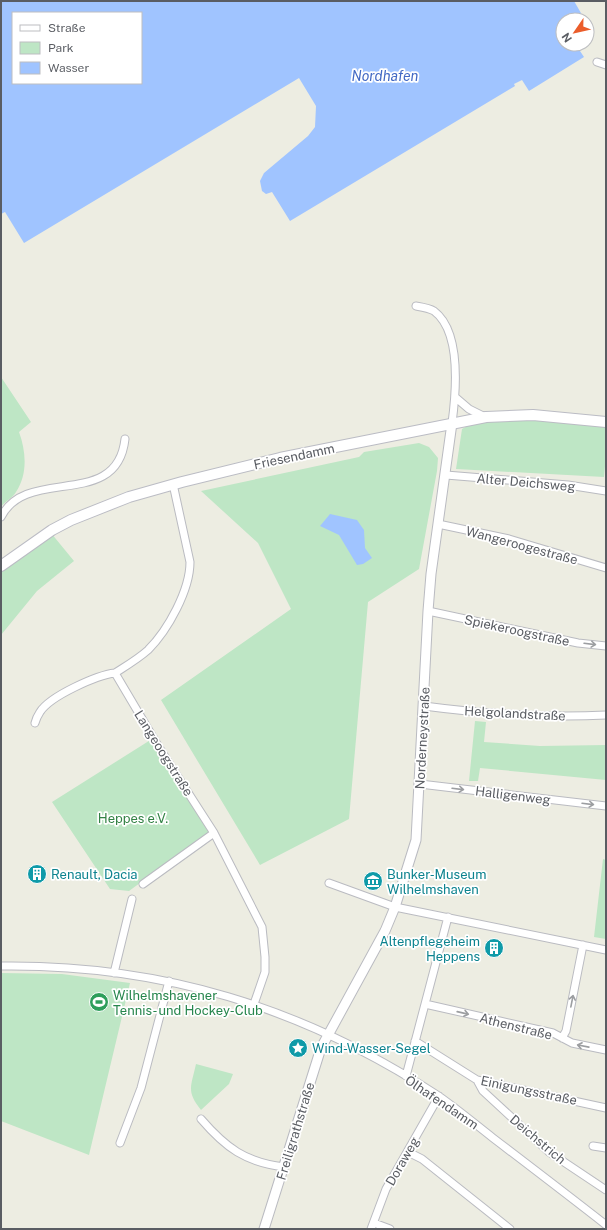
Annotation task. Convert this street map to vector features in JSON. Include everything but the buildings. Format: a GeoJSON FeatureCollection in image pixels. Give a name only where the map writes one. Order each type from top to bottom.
{"type":"FeatureCollection","features":[{"type":"Feature","properties":{"kind":"main road","name":"Friesendamm"},"geometry":{"type":"LineString","coordinates":[[1,566],[52,530],[71,520],[129,497],[173,484],[280,458],[486,417],[533,415],[606,422]]}},
{"type":"Feature","properties":{"kind":"street"},"geometry":{"type":"LineString","coordinates":[[597,62],[606,66]]}},
{"type":"Feature","properties":{"kind":"street"},"geometry":{"type":"LineString","coordinates":[[416,306],[434,311],[447,330],[456,362],[455,397],[452,423]]}},
{"type":"Feature","properties":{"kind":"street"},"geometry":{"type":"LineString","coordinates":[[455,397],[469,409],[486,417]]}},
{"type":"Feature","properties":{"kind":"street","name":"Norderneystraße"},"geometry":{"type":"LineString","coordinates":[[328,1034],[372,956],[395,907],[416,840],[428,611],[452,423]]}},
{"type":"Feature","properties":{"kind":"street"},"geometry":{"type":"LineString","coordinates":[[1,516],[11,503],[23,495],[36,490],[85,484],[101,477],[114,466],[120,457],[125,439]]}},
{"type":"Feature","properties":{"kind":"street","name":"Alter Deichsweg"},"geometry":{"type":"LineString","coordinates":[[446,476],[568,485],[606,491]]}},
{"type":"Feature","properties":{"kind":"street"},"geometry":{"type":"LineString","coordinates":[[35,723],[43,708],[69,690],[104,675],[114,673],[139,657],[155,641],[175,610],[188,585],[190,562],[173,484]]}},
{"type":"Feature","properties":{"kind":"street","name":"Wangeroogestraße"},"geometry":{"type":"LineString","coordinates":[[438,524],[509,539],[606,568]]}},
{"type":"Feature","properties":{"kind":"street","name":"Spiekeroogstraße"},"geometry":{"type":"LineString","coordinates":[[428,611],[578,642],[606,646]]}},
{"type":"Feature","properties":{"kind":"street","name":"Langeoogstraße"},"geometry":{"type":"LineString","coordinates":[[114,673],[160,749],[214,833],[262,927],[265,972],[254,1004]]}},
{"type":"Feature","properties":{"kind":"street","name":"Helgolandstraße"},"geometry":{"type":"LineString","coordinates":[[424,706],[484,714],[606,716]]}},
{"type":"Feature","properties":{"kind":"street","name":"Halligenweg"},"geometry":{"type":"LineString","coordinates":[[420,784],[606,806]]}},
{"type":"Feature","properties":{"kind":"street"},"geometry":{"type":"LineString","coordinates":[[143,884],[214,833]]}},
{"type":"Feature","properties":{"kind":"street"},"geometry":{"type":"LineString","coordinates":[[329,883],[395,907],[606,950]]}},
{"type":"Feature","properties":{"kind":"street"},"geometry":{"type":"LineString","coordinates":[[114,974],[132,899]]}},
{"type":"Feature","properties":{"kind":"street"},"geometry":{"type":"LineString","coordinates":[[406,1076],[448,917]]}},
{"type":"Feature","properties":{"kind":"street"},"geometry":{"type":"LineString","coordinates":[[562,1038],[566,1032],[583,945]]}},
{"type":"Feature","properties":{"kind":"street","name":"Ölhafendamm"},"geometry":{"type":"LineString","coordinates":[[1,966],[58,966],[169,981],[212,991],[254,1004],[328,1034],[406,1076],[439,1096],[606,1225]]}},
{"type":"Feature","properties":{"kind":"street"},"geometry":{"type":"LineString","coordinates":[[120,1143],[141,1088],[169,981]]}},
{"type":"Feature","properties":{"kind":"street","name":"Athenstraße"},"geometry":{"type":"LineString","coordinates":[[425,1004],[553,1033],[572,1044],[606,1050]]}},
{"type":"Feature","properties":{"kind":"street","name":"Freiligrathstraße"},"geometry":{"type":"LineString","coordinates":[[264,1229],[321,1048],[328,1034]]}},
{"type":"Feature","properties":{"kind":"street","name":"Einigungsstraße"},"geometry":{"type":"LineString","coordinates":[[415,1041],[477,1080],[606,1108]]}},
{"type":"Feature","properties":{"kind":"street","name":"Deichstrich"},"geometry":{"type":"LineString","coordinates":[[477,1080],[483,1091],[549,1152],[606,1190]]}},
{"type":"Feature","properties":{"kind":"street","name":"Doraweg"},"geometry":{"type":"LineString","coordinates":[[372,1226],[386,1189],[439,1096]]}},
{"type":"Feature","properties":{"kind":"street"},"geometry":{"type":"LineString","coordinates":[[201,1119],[220,1140],[246,1158],[265,1164],[284,1167]]}},
{"type":"Feature","properties":{"kind":"street"},"geometry":{"type":"LineString","coordinates":[[593,1146],[606,1148]]}},
{"type":"Feature","properties":{"kind":"street"},"geometry":{"type":"LineString","coordinates":[[408,1152],[422,1159],[510,1229]]}},
{"type":"Feature","properties":{"kind":"street"},"geometry":{"type":"LineString","coordinates":[[372,1226],[390,1229]]}},
{"type":"Feature","properties":{"kind":"green space"},"geometry":{"type":"Polygon","coordinates":[[[1,377],[31,422],[19,432],[25,462],[23,478],[15,494],[1,507],[1,377]]]}},
{"type":"Feature","properties":{"kind":"green space"},"geometry":{"type":"Polygon","coordinates":[[[533,416],[606,423],[606,456],[604,477],[456,469],[462,429],[476,421],[533,416]]]}},
{"type":"Feature","properties":{"kind":"green space"},"geometry":{"type":"Polygon","coordinates":[[[419,443],[429,447],[438,458],[437,471],[419,569],[368,602],[349,819],[260,865],[161,700],[291,609],[258,543],[201,491],[359,457],[364,452],[419,443]]]}},
{"type":"Feature","properties":{"kind":"green space"},"geometry":{"type":"Polygon","coordinates":[[[51,533],[74,561],[37,591],[1,635],[1,569],[51,533]]]}},
{"type":"Feature","properties":{"kind":"green space"},"geometry":{"type":"Polygon","coordinates":[[[475,721],[486,722],[484,742],[540,746],[606,745],[606,780],[480,768],[478,781],[469,781],[475,721]]]}},
{"type":"Feature","properties":{"kind":"green space","name":"Heppes e.V."},"geometry":{"type":"Polygon","coordinates":[[[152,739],[211,831],[129,891],[110,889],[52,802],[152,739]]]}},
{"type":"Feature","properties":{"kind":"green space"},"geometry":{"type":"Polygon","coordinates":[[[603,859],[606,860],[606,939],[594,937],[603,859]]]}},
{"type":"Feature","properties":{"kind":"green space"},"geometry":{"type":"Polygon","coordinates":[[[1,973],[62,974],[130,983],[89,1155],[1,1121],[1,973]]]}},
{"type":"Feature","properties":{"kind":"green space"},"geometry":{"type":"Polygon","coordinates":[[[196,1064],[233,1074],[229,1084],[201,1110],[193,1098],[191,1088],[196,1064]]]}},
{"type":"Feature","properties":{"kind":"water","name":"Nordhafen"},"geometry":{"type":"Polygon","coordinates":[[[1,1],[574,1],[580,12],[555,12],[555,52],[581,52],[584,57],[529,91],[522,80],[514,84],[515,86],[290,221],[272,192],[266,194],[262,191],[260,181],[264,173],[308,136],[315,127],[316,106],[299,78],[24,243],[5,212],[1,214],[1,1]]]}},
{"type":"Feature","properties":{"kind":"water"},"geometry":{"type":"Polygon","coordinates":[[[330,514],[357,520],[364,530],[365,548],[372,558],[363,564],[357,565],[339,535],[320,526],[330,514]]]}},
{"type":"Feature","properties":{"kind":"place","name":"Renault, Dacia"},"geometry":{"type":"Point","coordinates":[37,874]}},
{"type":"Feature","properties":{"kind":"place","name":"Bunker-Museum Wilhelmshaven"},"geometry":{"type":"Point","coordinates":[373,881]}},
{"type":"Feature","properties":{"kind":"place","name":"Altenpflegeheim Heppens"},"geometry":{"type":"Point","coordinates":[494,948]}},
{"type":"Feature","properties":{"kind":"place","name":"Wilhelmshavener Tennis- und Hockey-Club"},"geometry":{"type":"Point","coordinates":[99,1002]}},
{"type":"Feature","properties":{"kind":"place","name":"Wind-Wasser-Segel"},"geometry":{"type":"Point","coordinates":[298,1048]}}]}
